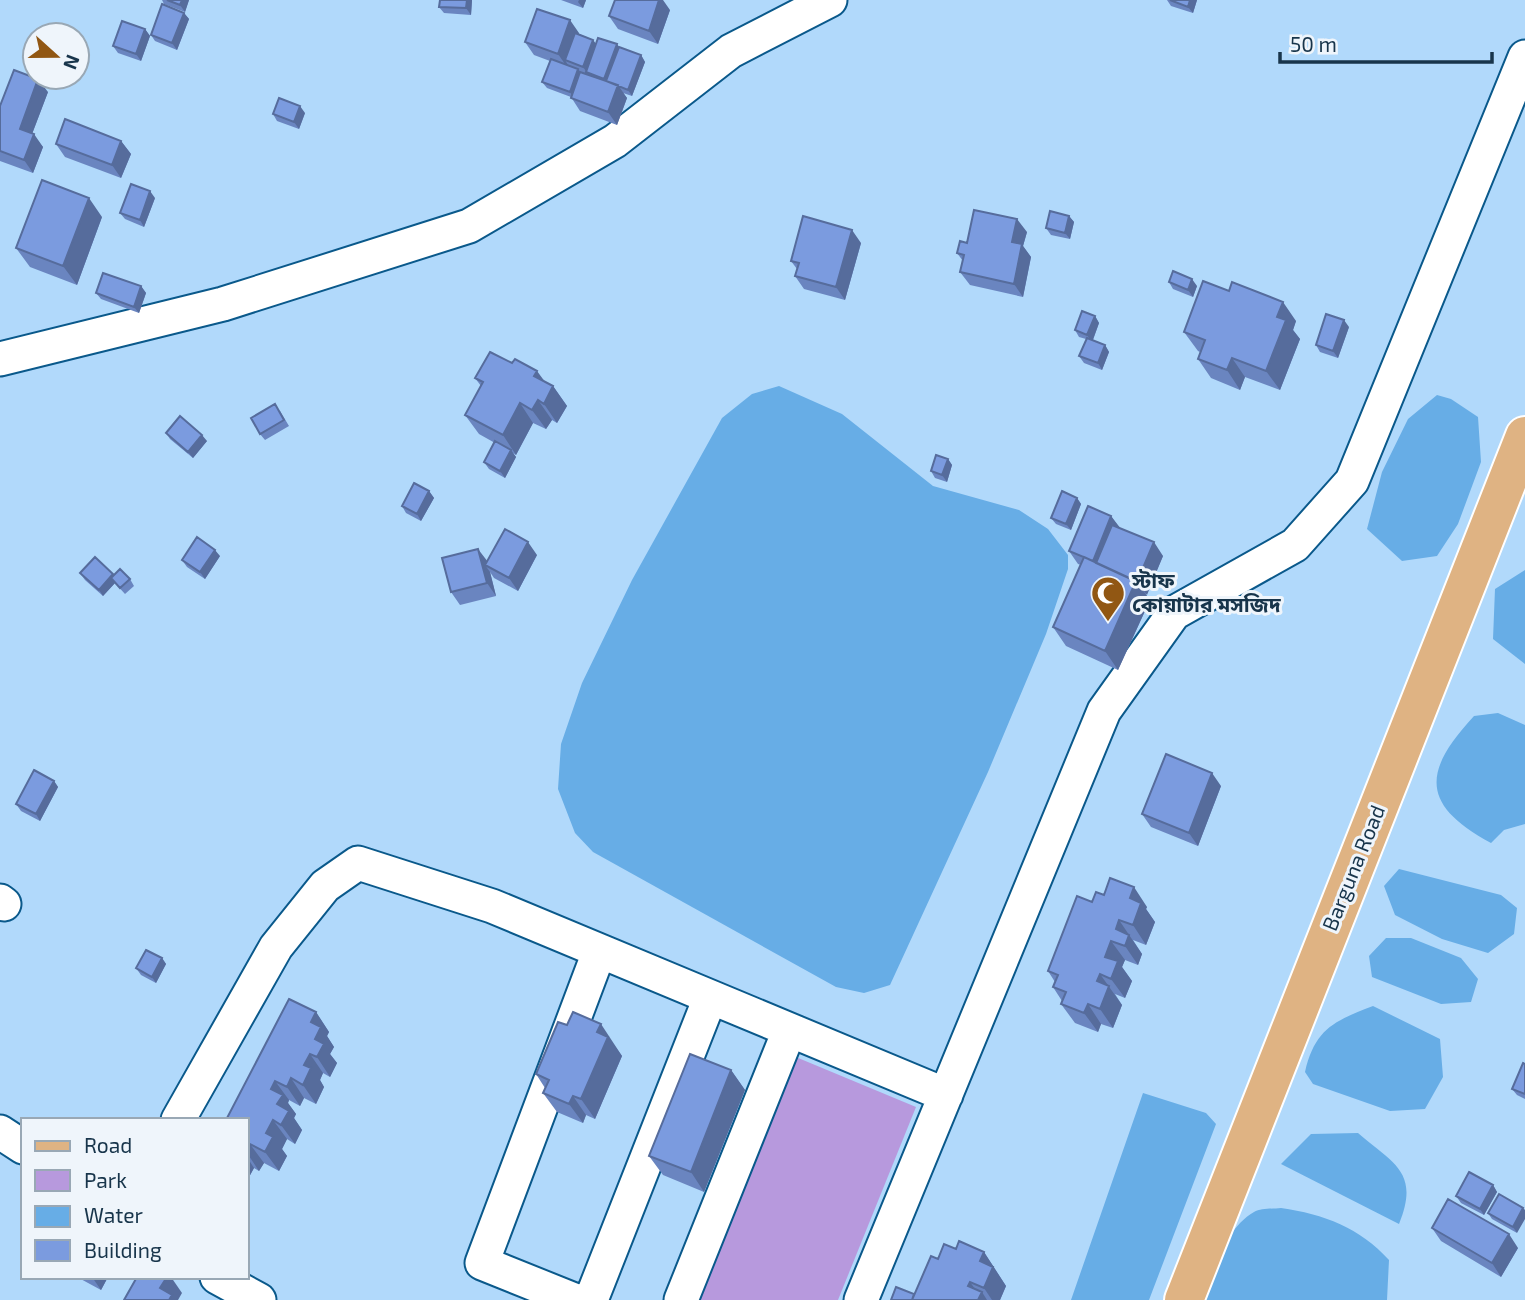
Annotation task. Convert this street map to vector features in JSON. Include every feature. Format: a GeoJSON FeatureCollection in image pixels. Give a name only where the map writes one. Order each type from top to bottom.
{"type":"FeatureCollection","features":[{"type":"Feature","properties":{"kind":"main road","name":"Barguna Road"},"geometry":{"type":"LineString","coordinates":[[1184,1300],[1525,436]]}},
{"type":"Feature","properties":{"kind":"street"},"geometry":{"type":"LineString","coordinates":[[0,359],[223,304],[469,226],[615,141],[731,51],[830,0]]}},
{"type":"Feature","properties":{"kind":"street"},"geometry":{"type":"LineString","coordinates":[[861,1300],[1104,711],[1174,613],[1295,545],[1352,481],[1525,57]]}},
{"type":"Feature","properties":{"kind":"street"},"geometry":{"type":"LineString","coordinates":[[179,1118],[276,947],[325,886],[358,863],[492,906],[946,1095]]}},
{"type":"Feature","properties":{"kind":"street"},"geometry":{"type":"LineString","coordinates":[[574,1300],[482,1263],[599,952]]}},
{"type":"Feature","properties":{"kind":"street"},"geometry":{"type":"LineString","coordinates":[[591,1300],[710,998]]}},
{"type":"Feature","properties":{"kind":"street"},"geometry":{"type":"LineString","coordinates":[[681,1300],[789,1031]]}},
{"type":"Feature","properties":{"kind":"street"},"geometry":{"type":"LineString","coordinates":[[0,1132],[21,1146]]}},
{"type":"Feature","properties":{"kind":"street"},"geometry":{"type":"LineString","coordinates":[[221,1279],[259,1300]]}},
{"type":"Feature","properties":{"kind":"green space"},"geometry":{"type":"Polygon","coordinates":[[[791,1055],[916,1107],[838,1300],[689,1300],[791,1055]]]}},
{"type":"Feature","properties":{"kind":"water"},"geometry":{"type":"Polygon","coordinates":[[[779,386],[842,414],[933,486],[1019,510],[1048,529],[1068,555],[1068,569],[1046,634],[988,772],[890,985],[864,993],[836,987],[593,852],[575,833],[558,789],[561,744],[582,683],[632,580],[722,418],[752,394],[779,386]]]}},
{"type":"Feature","properties":{"kind":"water"},"geometry":{"type":"Polygon","coordinates":[[[1437,395],[1451,399],[1478,417],[1481,462],[1458,524],[1437,556],[1402,561],[1367,529],[1382,472],[1408,419],[1437,395]]]}},
{"type":"Feature","properties":{"kind":"water"},"geometry":{"type":"Polygon","coordinates":[[[1525,570],[1525,664],[1493,639],[1495,589],[1525,570]]]}},
{"type":"Feature","properties":{"kind":"water"},"geometry":{"type":"Polygon","coordinates":[[[1498,713],[1525,725],[1525,824],[1504,830],[1491,843],[1452,815],[1441,801],[1437,786],[1438,771],[1457,736],[1474,716],[1498,713]]]}},
{"type":"Feature","properties":{"kind":"water"},"geometry":{"type":"Polygon","coordinates":[[[1399,869],[1501,895],[1517,908],[1514,934],[1488,953],[1442,939],[1395,915],[1384,886],[1399,869]]]}},
{"type":"Feature","properties":{"kind":"water"},"geometry":{"type":"Polygon","coordinates":[[[1386,938],[1411,938],[1461,958],[1478,979],[1471,1002],[1441,1004],[1372,977],[1369,956],[1386,938]]]}},
{"type":"Feature","properties":{"kind":"water"},"geometry":{"type":"Polygon","coordinates":[[[1373,1006],[1440,1039],[1443,1077],[1425,1109],[1390,1111],[1313,1084],[1305,1072],[1314,1046],[1328,1028],[1373,1006]]]}},
{"type":"Feature","properties":{"kind":"water"},"geometry":{"type":"Polygon","coordinates":[[[1143,1093],[1206,1113],[1216,1124],[1149,1300],[1071,1300],[1143,1093]]]}},
{"type":"Feature","properties":{"kind":"water"},"geometry":{"type":"Polygon","coordinates":[[[1358,1133],[1392,1162],[1405,1181],[1407,1192],[1399,1224],[1281,1164],[1311,1134],[1358,1133]]]}},
{"type":"Feature","properties":{"kind":"water"},"geometry":{"type":"Polygon","coordinates":[[[1281,1208],[1312,1214],[1340,1224],[1378,1249],[1389,1260],[1387,1300],[1200,1300],[1220,1252],[1235,1229],[1257,1211],[1281,1208]]]}},
{"type":"Feature","properties":{"kind":"building"},"geometry":{"type":"Polygon","coordinates":[[[167,0],[182,0],[180,5],[167,0]]]}},
{"type":"Feature","properties":{"kind":"building"},"geometry":{"type":"Polygon","coordinates":[[[440,0],[467,0],[466,8],[439,7],[440,0]]]}},
{"type":"Feature","properties":{"kind":"building"},"geometry":{"type":"Polygon","coordinates":[[[615,0],[659,0],[649,31],[609,16],[615,0]]]}},
{"type":"Feature","properties":{"kind":"building"},"geometry":{"type":"Polygon","coordinates":[[[1170,0],[1190,0],[1188,7],[1170,0]]]}},
{"type":"Feature","properties":{"kind":"building"},"geometry":{"type":"Polygon","coordinates":[[[162,4],[184,13],[172,43],[151,35],[162,4]]]}},
{"type":"Feature","properties":{"kind":"building"},"geometry":{"type":"Polygon","coordinates":[[[537,9],[570,20],[558,54],[525,42],[537,9]]]}},
{"type":"Feature","properties":{"kind":"building"},"geometry":{"type":"Polygon","coordinates":[[[122,21],[145,29],[136,54],[113,46],[122,21]]]}},
{"type":"Feature","properties":{"kind":"building"},"geometry":{"type":"Polygon","coordinates":[[[575,33],[593,40],[583,67],[565,60],[575,33]]]}},
{"type":"Feature","properties":{"kind":"building"},"geometry":{"type":"Polygon","coordinates":[[[598,38],[617,44],[604,79],[586,72],[598,38]]]}},
{"type":"Feature","properties":{"kind":"building"},"geometry":{"type":"Polygon","coordinates":[[[619,47],[641,55],[628,90],[606,81],[619,47]]]}},
{"type":"Feature","properties":{"kind":"building"},"geometry":{"type":"Polygon","coordinates":[[[551,59],[578,69],[570,92],[542,82],[551,59]]]}},
{"type":"Feature","properties":{"kind":"building"},"geometry":{"type":"Polygon","coordinates":[[[14,70],[21,73],[21,91],[34,91],[20,129],[34,134],[24,160],[0,151],[0,106],[14,70]]]}},
{"type":"Feature","properties":{"kind":"building"},"geometry":{"type":"Polygon","coordinates":[[[580,72],[618,85],[608,112],[571,98],[580,72]]]}},
{"type":"Feature","properties":{"kind":"building"},"geometry":{"type":"Polygon","coordinates":[[[279,98],[300,106],[294,122],[273,114],[279,98]]]}},
{"type":"Feature","properties":{"kind":"building"},"geometry":{"type":"Polygon","coordinates":[[[65,119],[121,141],[112,165],[56,144],[65,119]]]}},
{"type":"Feature","properties":{"kind":"building"},"geometry":{"type":"Polygon","coordinates":[[[42,180],[89,198],[63,266],[16,248],[42,180]]]}},
{"type":"Feature","properties":{"kind":"building"},"geometry":{"type":"Polygon","coordinates":[[[131,184],[150,191],[140,220],[120,213],[131,184]]]}},
{"type":"Feature","properties":{"kind":"building"},"geometry":{"type":"Polygon","coordinates":[[[974,210],[1017,219],[1012,242],[1022,244],[1014,284],[960,272],[964,255],[957,253],[960,241],[967,243],[974,210]]]}},
{"type":"Feature","properties":{"kind":"building"},"geometry":{"type":"Polygon","coordinates":[[[1050,211],[1069,216],[1065,233],[1046,228],[1050,211]]]}},
{"type":"Feature","properties":{"kind":"building"},"geometry":{"type":"Polygon","coordinates":[[[803,216],[852,230],[836,287],[795,276],[799,263],[791,261],[803,216]]]}},
{"type":"Feature","properties":{"kind":"building"},"geometry":{"type":"Polygon","coordinates":[[[1173,271],[1192,279],[1188,290],[1169,282],[1173,271]]]}},
{"type":"Feature","properties":{"kind":"building"},"geometry":{"type":"Polygon","coordinates":[[[103,273],[141,286],[134,307],[96,293],[103,273]]]}},
{"type":"Feature","properties":{"kind":"building"},"geometry":{"type":"Polygon","coordinates":[[[1203,281],[1229,291],[1232,282],[1283,302],[1277,317],[1286,320],[1266,371],[1232,358],[1227,370],[1198,359],[1205,340],[1184,332],[1203,281]]]}},
{"type":"Feature","properties":{"kind":"building"},"geometry":{"type":"Polygon","coordinates":[[[1082,311],[1095,316],[1087,335],[1075,330],[1082,311]]]}},
{"type":"Feature","properties":{"kind":"building"},"geometry":{"type":"Polygon","coordinates":[[[1326,314],[1344,320],[1333,351],[1316,345],[1326,314]]]}},
{"type":"Feature","properties":{"kind":"building"},"geometry":{"type":"Polygon","coordinates":[[[1087,338],[1105,345],[1098,363],[1079,356],[1087,338]]]}},
{"type":"Feature","properties":{"kind":"building"},"geometry":{"type":"Polygon","coordinates":[[[490,352],[512,363],[515,359],[537,371],[534,376],[553,386],[544,404],[538,400],[532,410],[520,403],[503,435],[465,415],[483,382],[475,378],[490,352]]]}},
{"type":"Feature","properties":{"kind":"building"},"geometry":{"type":"Polygon","coordinates":[[[275,404],[284,420],[260,434],[251,418],[275,404]]]}},
{"type":"Feature","properties":{"kind":"building"},"geometry":{"type":"Polygon","coordinates":[[[180,416],[202,435],[188,452],[166,433],[180,416]]]}},
{"type":"Feature","properties":{"kind":"building"},"geometry":{"type":"Polygon","coordinates":[[[495,441],[511,450],[500,471],[484,462],[495,441]]]}},
{"type":"Feature","properties":{"kind":"building"},"geometry":{"type":"Polygon","coordinates":[[[936,455],[948,459],[942,475],[931,471],[936,455]]]}},
{"type":"Feature","properties":{"kind":"building"},"geometry":{"type":"Polygon","coordinates":[[[414,483],[429,491],[417,514],[402,506],[414,483]]]}},
{"type":"Feature","properties":{"kind":"building"},"geometry":{"type":"Polygon","coordinates":[[[1062,491],[1077,498],[1066,524],[1051,518],[1062,491]]]}},
{"type":"Feature","properties":{"kind":"building"},"geometry":{"type":"Polygon","coordinates":[[[1088,506],[1111,516],[1093,561],[1069,551],[1088,506]]]}},
{"type":"Feature","properties":{"kind":"building"},"geometry":{"type":"Polygon","coordinates":[[[1112,525],[1154,542],[1137,582],[1096,563],[1112,525]]]}},
{"type":"Feature","properties":{"kind":"building"},"geometry":{"type":"Polygon","coordinates":[[[505,529],[528,542],[509,578],[485,565],[505,529]]]}},
{"type":"Feature","properties":{"kind":"building"},"geometry":{"type":"Polygon","coordinates":[[[197,537],[215,550],[200,572],[182,560],[197,537]]]}},
{"type":"Feature","properties":{"kind":"building"},"geometry":{"type":"Polygon","coordinates":[[[478,549],[487,583],[451,592],[442,558],[478,549]]]}},
{"type":"Feature","properties":{"kind":"building"},"geometry":{"type":"Polygon","coordinates":[[[95,557],[113,574],[99,590],[80,573],[95,557]]]}},
{"type":"Feature","properties":{"kind":"building"},"geometry":{"type":"Polygon","coordinates":[[[1084,557],[1136,581],[1105,651],[1053,627],[1084,557]]]}},
{"type":"Feature","properties":{"kind":"building"},"geometry":{"type":"Polygon","coordinates":[[[120,569],[130,579],[120,588],[111,578],[120,569]]]}},
{"type":"Feature","properties":{"kind":"building"},"geometry":{"type":"Polygon","coordinates":[[[1166,754],[1212,773],[1189,833],[1142,814],[1166,754]]]}},
{"type":"Feature","properties":{"kind":"building"},"geometry":{"type":"Polygon","coordinates":[[[34,770],[54,781],[36,814],[16,804],[34,770]]]}},
{"type":"Feature","properties":{"kind":"building"},"geometry":{"type":"Polygon","coordinates":[[[1110,878],[1134,887],[1130,898],[1141,903],[1133,925],[1119,920],[1116,929],[1129,935],[1125,946],[1111,941],[1105,957],[1118,961],[1111,979],[1100,974],[1097,981],[1109,986],[1100,1009],[1088,1004],[1084,1013],[1061,1004],[1066,992],[1053,987],[1058,975],[1048,971],[1077,896],[1092,902],[1096,892],[1104,895],[1110,878]]]}},
{"type":"Feature","properties":{"kind":"building"},"geometry":{"type":"Polygon","coordinates":[[[146,950],[162,958],[152,977],[136,968],[146,950]]]}},
{"type":"Feature","properties":{"kind":"building"},"geometry":{"type":"Polygon","coordinates":[[[289,999],[316,1012],[311,1022],[321,1027],[315,1039],[324,1044],[317,1057],[310,1054],[304,1065],[311,1068],[303,1085],[291,1078],[287,1087],[275,1081],[271,1089],[283,1095],[277,1104],[289,1111],[281,1125],[273,1120],[266,1133],[273,1137],[265,1152],[250,1144],[248,1148],[248,1118],[227,1118],[289,999]]]}},
{"type":"Feature","properties":{"kind":"building"},"geometry":{"type":"Polygon","coordinates":[[[573,1012],[601,1024],[597,1032],[608,1037],[581,1099],[573,1096],[569,1104],[543,1093],[549,1080],[536,1074],[558,1022],[567,1025],[573,1012]]]}},
{"type":"Feature","properties":{"kind":"building"},"geometry":{"type":"Polygon","coordinates":[[[690,1054],[731,1070],[691,1172],[649,1156],[690,1054]]]}},
{"type":"Feature","properties":{"kind":"building"},"geometry":{"type":"Polygon","coordinates":[[[1523,1063],[1525,1064],[1525,1094],[1512,1089],[1523,1063]]]}},
{"type":"Feature","properties":{"kind":"building"},"geometry":{"type":"Polygon","coordinates":[[[1469,1172],[1493,1185],[1480,1209],[1456,1196],[1469,1172]]]}},
{"type":"Feature","properties":{"kind":"building"},"geometry":{"type":"Polygon","coordinates":[[[1499,1194],[1523,1208],[1513,1227],[1488,1213],[1499,1194]]]}},
{"type":"Feature","properties":{"kind":"building"},"geometry":{"type":"Polygon","coordinates":[[[1448,1199],[1509,1234],[1492,1263],[1432,1228],[1448,1199]]]}},
{"type":"Feature","properties":{"kind":"building"},"geometry":{"type":"Polygon","coordinates":[[[959,1241],[984,1252],[980,1261],[993,1267],[984,1288],[970,1282],[968,1286],[982,1292],[978,1300],[912,1300],[931,1256],[938,1259],[944,1244],[956,1249],[959,1241]]]}},
{"type":"Feature","properties":{"kind":"building"},"geometry":{"type":"Polygon","coordinates":[[[136,1279],[166,1279],[160,1288],[172,1295],[169,1300],[124,1300],[136,1279]]]}},
{"type":"Feature","properties":{"kind":"building"},"geometry":{"type":"Polygon","coordinates":[[[896,1287],[914,1294],[912,1300],[891,1300],[896,1287]]]}},
{"type":"Feature","properties":{"kind":"place","name":"স্টাফ কোয়াটার মসজিদ"},"geometry":{"type":"Point","coordinates":[1108,623]}}]}
